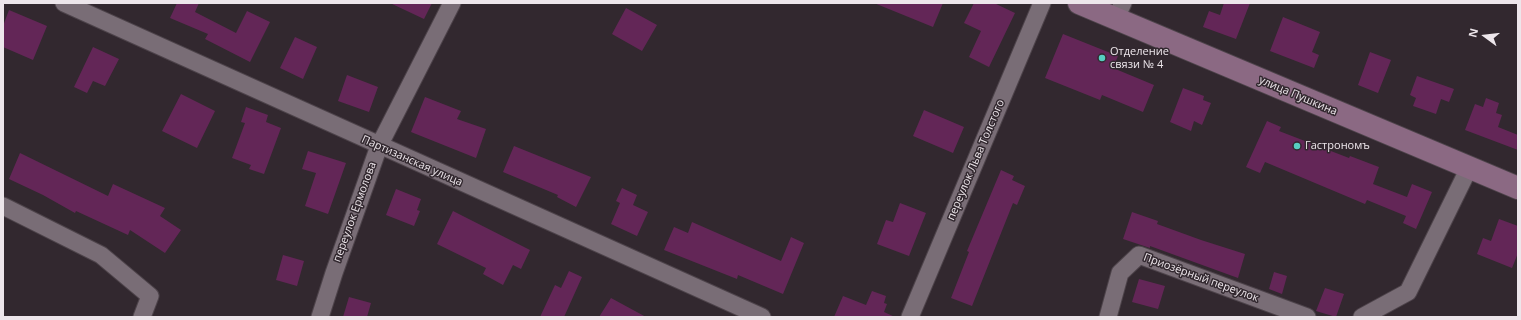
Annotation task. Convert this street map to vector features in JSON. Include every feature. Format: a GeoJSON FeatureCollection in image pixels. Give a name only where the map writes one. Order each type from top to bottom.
{"type":"FeatureCollection","features":[{"type":"Feature","properties":{"kind":"street","name":"Партизанская улица"},"geometry":{"type":"LineString","coordinates":[[64,3],[762,317]]}},
{"type":"Feature","properties":{"kind":"street","name":"переулок Ермолова"},"geometry":{"type":"LineString","coordinates":[[320,317],[379,146],[452,3]]}},
{"type":"Feature","properties":{"kind":"street","name":"переулок Льва Толстого"},"geometry":{"type":"LineString","coordinates":[[910,317],[1042,3]]}},
{"type":"Feature","properties":{"kind":"street","name":"улица Пушкина"},"geometry":{"type":"LineString","coordinates":[[1079,3],[1119,10],[1469,168],[1518,188]]}},
{"type":"Feature","properties":{"kind":"street"},"geometry":{"type":"LineString","coordinates":[[1362,317],[1408,292],[1469,168]]}},
{"type":"Feature","properties":{"kind":"street"},"geometry":{"type":"LineString","coordinates":[[3,206],[101,255],[150,296],[142,317]]}},
{"type":"Feature","properties":{"kind":"street","name":"Приозёрный переулок"},"geometry":{"type":"LineString","coordinates":[[1108,317],[1120,273],[1139,255],[1307,317]]}},
{"type":"Feature","properties":{"kind":"building"},"geometry":{"type":"Polygon","coordinates":[[[177,3],[199,3],[195,12],[236,33],[247,11],[270,22],[250,62],[205,39],[208,34],[170,18],[177,3]]]}},
{"type":"Feature","properties":{"kind":"building"},"geometry":{"type":"Polygon","coordinates":[[[390,3],[432,3],[424,19],[390,3]]]}},
{"type":"Feature","properties":{"kind":"building"},"geometry":{"type":"Polygon","coordinates":[[[874,3],[943,3],[933,27],[874,3]]]}},
{"type":"Feature","properties":{"kind":"building"},"geometry":{"type":"Polygon","coordinates":[[[974,3],[994,3],[1015,13],[989,67],[969,57],[981,31],[964,23],[974,3]]]}},
{"type":"Feature","properties":{"kind":"building"},"geometry":{"type":"Polygon","coordinates":[[[1224,3],[1250,3],[1236,39],[1203,27],[1209,11],[1220,15],[1224,3]]]}},
{"type":"Feature","properties":{"kind":"building"},"geometry":{"type":"Polygon","coordinates":[[[626,8],[657,25],[642,51],[612,34],[626,8]]]}},
{"type":"Feature","properties":{"kind":"building"},"geometry":{"type":"Polygon","coordinates":[[[9,10],[47,26],[33,60],[3,47],[3,26],[9,10]]]}},
{"type":"Feature","properties":{"kind":"building"},"geometry":{"type":"Polygon","coordinates":[[[1283,17],[1320,32],[1312,52],[1319,55],[1314,68],[1270,51],[1283,17]]]}},
{"type":"Feature","properties":{"kind":"building"},"geometry":{"type":"Polygon","coordinates":[[[1063,34],[1118,56],[1113,68],[1154,85],[1143,112],[1102,95],[1100,100],[1045,78],[1063,34]]]}},
{"type":"Feature","properties":{"kind":"building"},"geometry":{"type":"Polygon","coordinates":[[[295,37],[317,47],[303,79],[280,68],[295,37]]]}},
{"type":"Feature","properties":{"kind":"building"},"geometry":{"type":"Polygon","coordinates":[[[93,47],[119,59],[105,86],[93,81],[87,93],[74,87],[93,47]]]}},
{"type":"Feature","properties":{"kind":"building"},"geometry":{"type":"Polygon","coordinates":[[[1370,52],[1391,60],[1378,93],[1358,85],[1370,52]]]}},
{"type":"Feature","properties":{"kind":"building"},"geometry":{"type":"Polygon","coordinates":[[[347,75],[378,87],[369,112],[338,101],[347,75]]]}},
{"type":"Feature","properties":{"kind":"building"},"geometry":{"type":"Polygon","coordinates":[[[1417,76],[1454,89],[1449,102],[1441,99],[1436,114],[1413,106],[1416,98],[1410,95],[1417,76]]]}},
{"type":"Feature","properties":{"kind":"building"},"geometry":{"type":"Polygon","coordinates":[[[1183,88],[1204,96],[1203,100],[1211,103],[1202,125],[1194,121],[1191,131],[1170,122],[1183,88]]]}},
{"type":"Feature","properties":{"kind":"building"},"geometry":{"type":"Polygon","coordinates":[[[181,94],[215,111],[197,148],[162,131],[181,94]]]}},
{"type":"Feature","properties":{"kind":"building"},"geometry":{"type":"Polygon","coordinates":[[[425,97],[461,111],[457,119],[486,129],[476,158],[411,132],[425,97]]]}},
{"type":"Feature","properties":{"kind":"building"},"geometry":{"type":"Polygon","coordinates":[[[1486,98],[1499,103],[1496,113],[1502,115],[1498,127],[1518,135],[1518,150],[1465,130],[1475,104],[1483,107],[1486,98]]]}},
{"type":"Feature","properties":{"kind":"building"},"geometry":{"type":"Polygon","coordinates":[[[246,107],[268,115],[266,122],[281,128],[264,174],[249,169],[251,165],[232,158],[245,123],[241,122],[246,107]]]}},
{"type":"Feature","properties":{"kind":"building"},"geometry":{"type":"Polygon","coordinates":[[[924,110],[964,127],[953,153],[913,136],[924,110]]]}},
{"type":"Feature","properties":{"kind":"building"},"geometry":{"type":"Polygon","coordinates":[[[1267,121],[1281,127],[1279,131],[1349,158],[1350,156],[1379,167],[1373,184],[1407,197],[1412,184],[1432,192],[1416,229],[1403,223],[1406,216],[1367,200],[1365,204],[1265,162],[1260,173],[1246,167],[1267,121]]]}},
{"type":"Feature","properties":{"kind":"building"},"geometry":{"type":"Polygon","coordinates":[[[514,146],[591,177],[576,207],[557,197],[558,195],[503,172],[514,146]]]}},
{"type":"Feature","properties":{"kind":"building"},"geometry":{"type":"Polygon","coordinates":[[[308,151],[346,163],[328,214],[305,206],[316,173],[302,169],[308,151]]]}},
{"type":"Feature","properties":{"kind":"building"},"geometry":{"type":"Polygon","coordinates":[[[20,153],[108,196],[113,184],[165,208],[160,216],[181,230],[165,253],[130,230],[128,235],[76,211],[75,213],[43,195],[9,179],[20,153]]]}},
{"type":"Feature","properties":{"kind":"building"},"geometry":{"type":"Polygon","coordinates":[[[1001,170],[1014,176],[1012,180],[1025,186],[1017,205],[1013,203],[972,306],[951,298],[969,252],[967,251],[1001,170]]]}},
{"type":"Feature","properties":{"kind":"building"},"geometry":{"type":"Polygon","coordinates":[[[622,188],[637,195],[633,205],[648,212],[637,236],[611,224],[620,203],[616,201],[622,188]]]}},
{"type":"Feature","properties":{"kind":"building"},"geometry":{"type":"Polygon","coordinates":[[[396,189],[421,199],[417,210],[420,211],[414,226],[386,215],[396,189]]]}},
{"type":"Feature","properties":{"kind":"building"},"geometry":{"type":"Polygon","coordinates":[[[900,203],[926,213],[909,256],[877,244],[886,220],[893,222],[900,203]]]}},
{"type":"Feature","properties":{"kind":"building"},"geometry":{"type":"Polygon","coordinates":[[[453,211],[530,250],[521,269],[513,265],[503,285],[483,274],[486,268],[437,244],[453,211]]]}},
{"type":"Feature","properties":{"kind":"building"},"geometry":{"type":"Polygon","coordinates":[[[1132,212],[1158,221],[1157,224],[1245,254],[1238,278],[1150,246],[1150,248],[1123,239],[1132,212]]]}},
{"type":"Feature","properties":{"kind":"building"},"geometry":{"type":"Polygon","coordinates":[[[1499,219],[1518,226],[1518,253],[1512,268],[1477,254],[1483,238],[1491,241],[1499,219]]]}},
{"type":"Feature","properties":{"kind":"building"},"geometry":{"type":"Polygon","coordinates":[[[692,222],[781,261],[791,237],[804,243],[783,294],[738,275],[737,279],[664,250],[674,227],[688,233],[692,222]]]}},
{"type":"Feature","properties":{"kind":"building"},"geometry":{"type":"Polygon","coordinates":[[[283,255],[304,261],[297,286],[276,280],[283,255]]]}},
{"type":"Feature","properties":{"kind":"building"},"geometry":{"type":"Polygon","coordinates":[[[569,271],[582,277],[564,317],[540,317],[555,285],[561,288],[569,271]]]}},
{"type":"Feature","properties":{"kind":"building"},"geometry":{"type":"Polygon","coordinates":[[[1274,272],[1287,276],[1282,294],[1269,289],[1274,272]]]}},
{"type":"Feature","properties":{"kind":"building"},"geometry":{"type":"Polygon","coordinates":[[[1139,279],[1165,286],[1158,309],[1132,302],[1139,279]]]}},
{"type":"Feature","properties":{"kind":"building"},"geometry":{"type":"Polygon","coordinates":[[[1325,288],[1344,294],[1336,317],[1316,311],[1325,288]]]}},
{"type":"Feature","properties":{"kind":"building"},"geometry":{"type":"Polygon","coordinates":[[[872,291],[886,296],[884,303],[887,304],[884,312],[895,317],[834,317],[843,296],[866,305],[872,291]]]}},
{"type":"Feature","properties":{"kind":"building"},"geometry":{"type":"Polygon","coordinates":[[[349,297],[371,303],[367,317],[343,317],[349,297]]]}},
{"type":"Feature","properties":{"kind":"building"},"geometry":{"type":"Polygon","coordinates":[[[611,298],[646,317],[599,317],[611,298]]]}},
{"type":"Feature","properties":{"kind":"place","name":"Отделение связи № 4"},"geometry":{"type":"Point","coordinates":[1102,58]}},
{"type":"Feature","properties":{"kind":"place","name":"Гастрономъ"},"geometry":{"type":"Point","coordinates":[1297,146]}}]}
